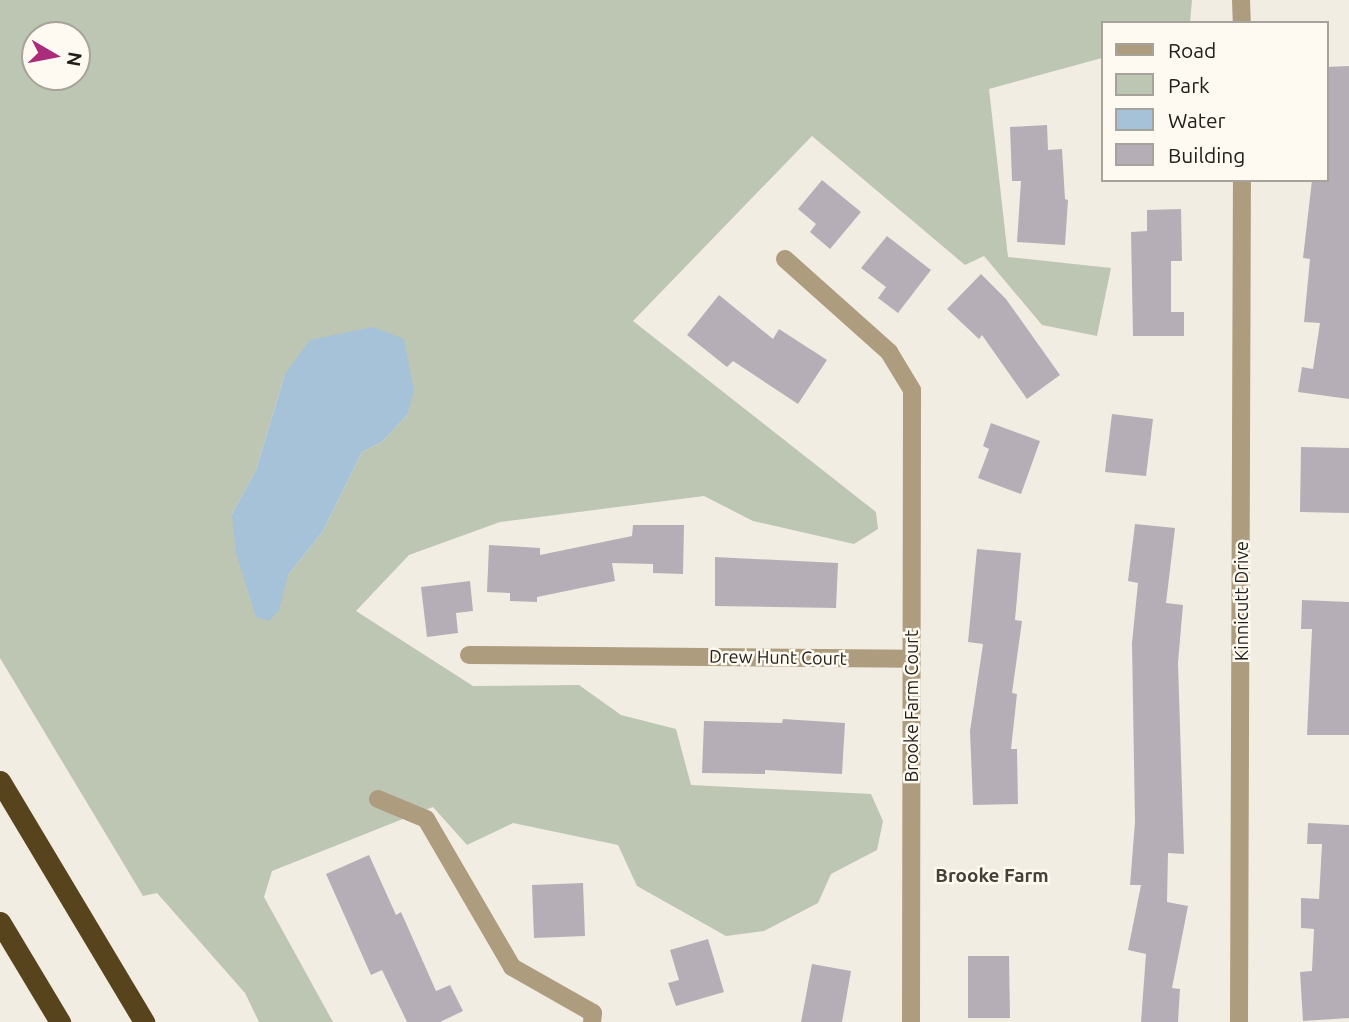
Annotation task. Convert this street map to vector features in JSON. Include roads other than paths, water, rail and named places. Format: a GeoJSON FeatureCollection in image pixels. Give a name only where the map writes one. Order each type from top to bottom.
{"type":"FeatureCollection","features":[{"type":"Feature","properties":{"kind":"highway"},"geometry":{"type":"LineString","coordinates":[[0,781],[144,1022]]}},
{"type":"Feature","properties":{"kind":"highway"},"geometry":{"type":"LineString","coordinates":[[0,922],[60,1022]]}},
{"type":"Feature","properties":{"kind":"street"},"geometry":{"type":"LineString","coordinates":[[1241,0],[1241,21]]}},
{"type":"Feature","properties":{"kind":"street","name":"Kinnicutt Drive"},"geometry":{"type":"LineString","coordinates":[[1238,1022],[1242,182]]}},
{"type":"Feature","properties":{"kind":"street","name":"Brooke Farm Court"},"geometry":{"type":"LineString","coordinates":[[785,259],[890,352],[912,390],[911,1022]]}},
{"type":"Feature","properties":{"kind":"street","name":"Drew Hunt Court"},"geometry":{"type":"LineString","coordinates":[[469,655],[910,659]]}},
{"type":"Feature","properties":{"kind":"street"},"geometry":{"type":"LineString","coordinates":[[378,799],[426,819],[512,967],[593,1018]]}},
{"type":"Feature","properties":{"kind":"water"},"geometry":{"type":"Polygon","coordinates":[[[373,327],[404,339],[414,391],[407,415],[382,442],[362,452],[323,531],[288,575],[279,610],[269,621],[256,617],[236,553],[232,514],[256,470],[285,374],[310,340],[373,327]]]}},
{"type":"Feature","properties":{"kind":"district","name":"Brooke Farm"},"geometry":{"type":"Point","coordinates":[992,876]}}]}
